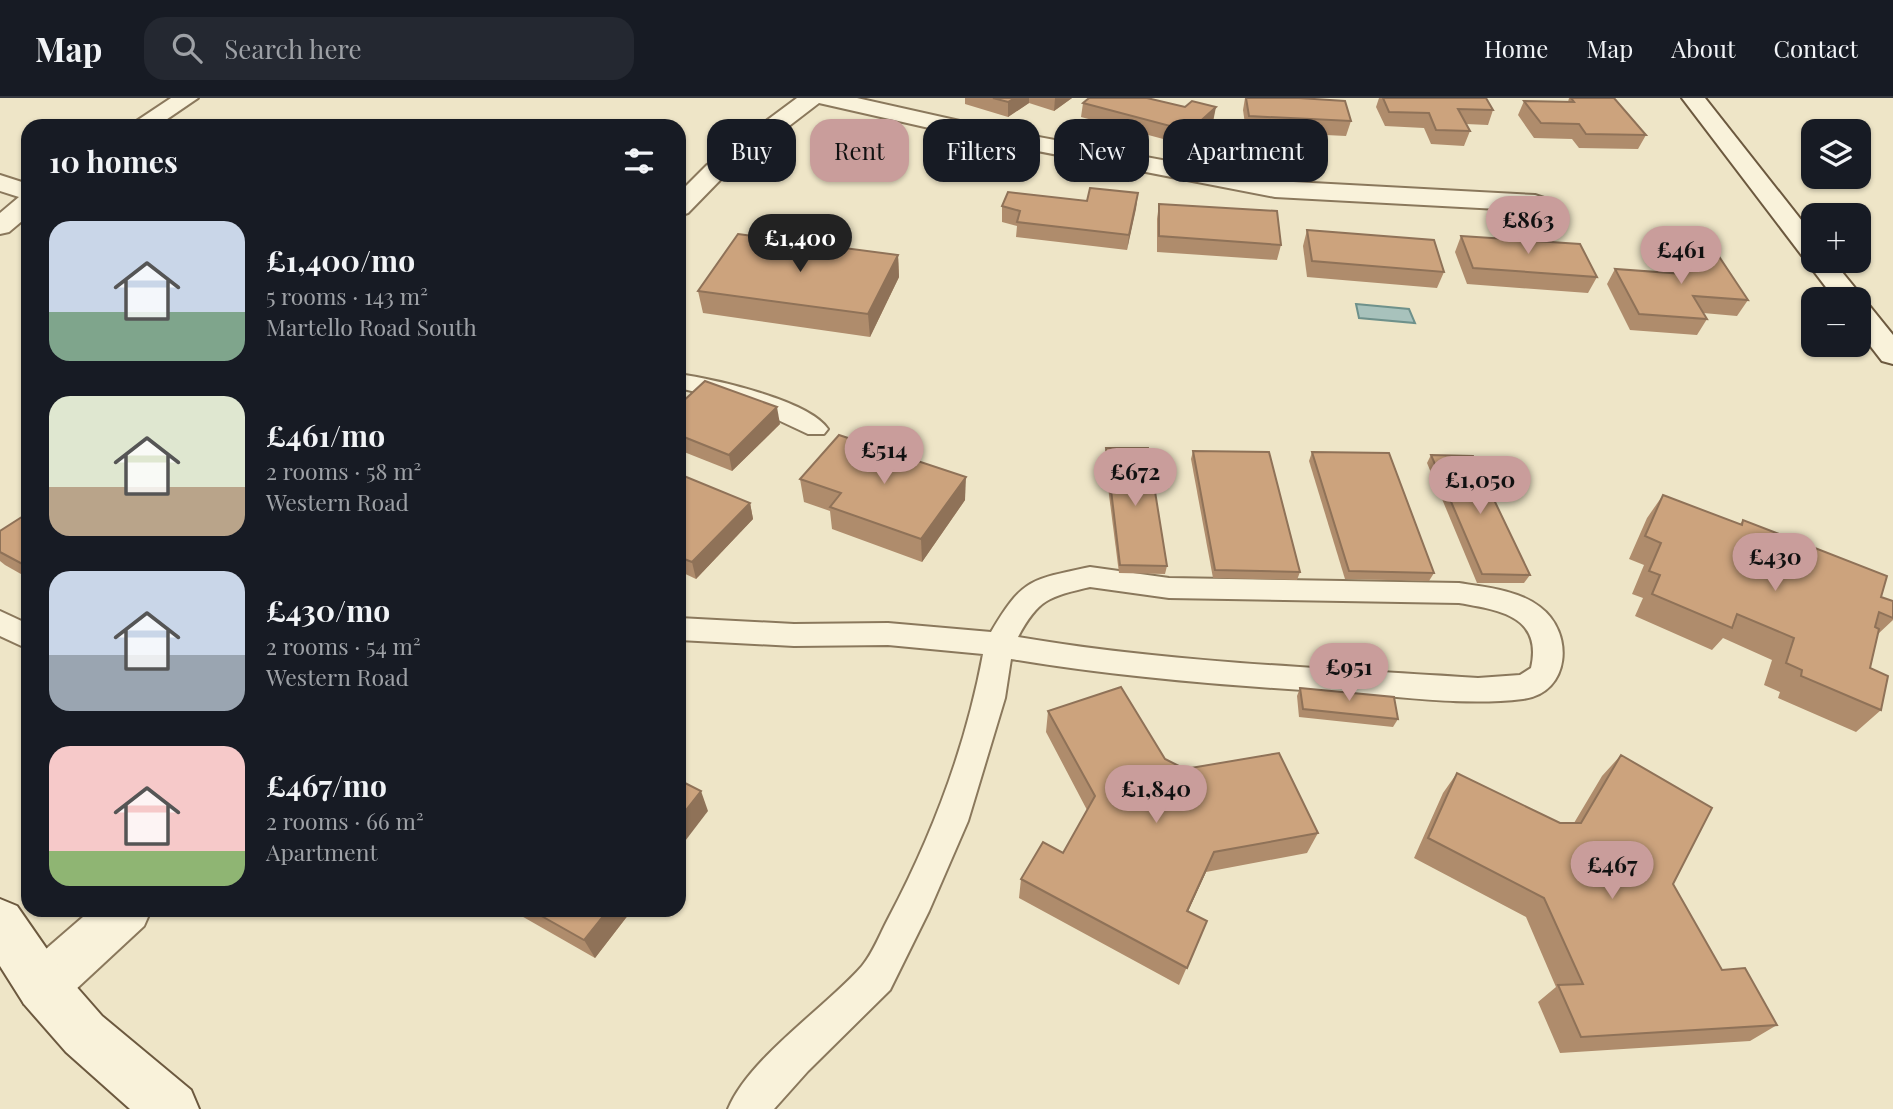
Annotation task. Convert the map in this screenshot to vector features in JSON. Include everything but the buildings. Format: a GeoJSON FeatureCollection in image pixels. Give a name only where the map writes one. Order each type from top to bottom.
{"type":"FeatureCollection","features":[{"type":"Feature","properties":{"kind":"street"},"geometry":{"type":"LineString","coordinates":[[152,119],[187,98]]}},
{"type":"Feature","properties":{"kind":"street"},"geometry":{"type":"LineString","coordinates":[[686,201],[716,170],[811,98]]}},
{"type":"Feature","properties":{"kind":"street"},"geometry":{"type":"LineString","coordinates":[[827,98],[991,135],[1275,189],[1535,203]]}},
{"type":"Feature","properties":{"kind":"street"},"geometry":{"type":"LineString","coordinates":[[1693,98],[1801,238]]}},
{"type":"Feature","properties":{"kind":"street"},"geometry":{"type":"LineString","coordinates":[[0,183],[21,190]]}},
{"type":"Feature","properties":{"kind":"street"},"geometry":{"type":"LineString","coordinates":[[0,226],[21,209]]}},
{"type":"Feature","properties":{"kind":"street"},"geometry":{"type":"LineString","coordinates":[[1829,273],[1840,287]]}},
{"type":"Feature","properties":{"kind":"street"},"geometry":{"type":"LineString","coordinates":[[1871,327],[1893,355]]}},
{"type":"Feature","properties":{"kind":"street"},"geometry":{"type":"LineString","coordinates":[[42,986],[119,917]]}},
{"type":"Feature","properties":{"kind":"street"},"geometry":{"type":"LineString","coordinates":[[0,922],[42,986],[84,1034],[172,1109]]}},
{"type":"Feature","properties":{"kind":"lane"},"geometry":{"type":"LineString","coordinates":[[686,382],[714,386],[784,409],[816,429]]}},
{"type":"Feature","properties":{"kind":"lane"},"geometry":{"type":"LineString","coordinates":[[686,629],[794,635],[888,634],[999,645],[1074,658],[1478,691],[1525,687],[1545,674],[1549,646],[1540,626],[1523,609],[1495,599],[1459,593],[1169,588],[1090,577],[1042,588],[1020,608],[999,645],[990,698],[951,821],[917,899],[877,977],[794,1057],[748,1109]]}},
{"type":"Feature","properties":{"kind":"lane"},"geometry":{"type":"LineString","coordinates":[[0,622],[21,634]]}},
{"type":"Feature","properties":{"kind":"water"},"geometry":{"type":"Polygon","coordinates":[[[1356,304],[1409,309],[1415,323],[1359,318],[1356,304]]]}}]}
